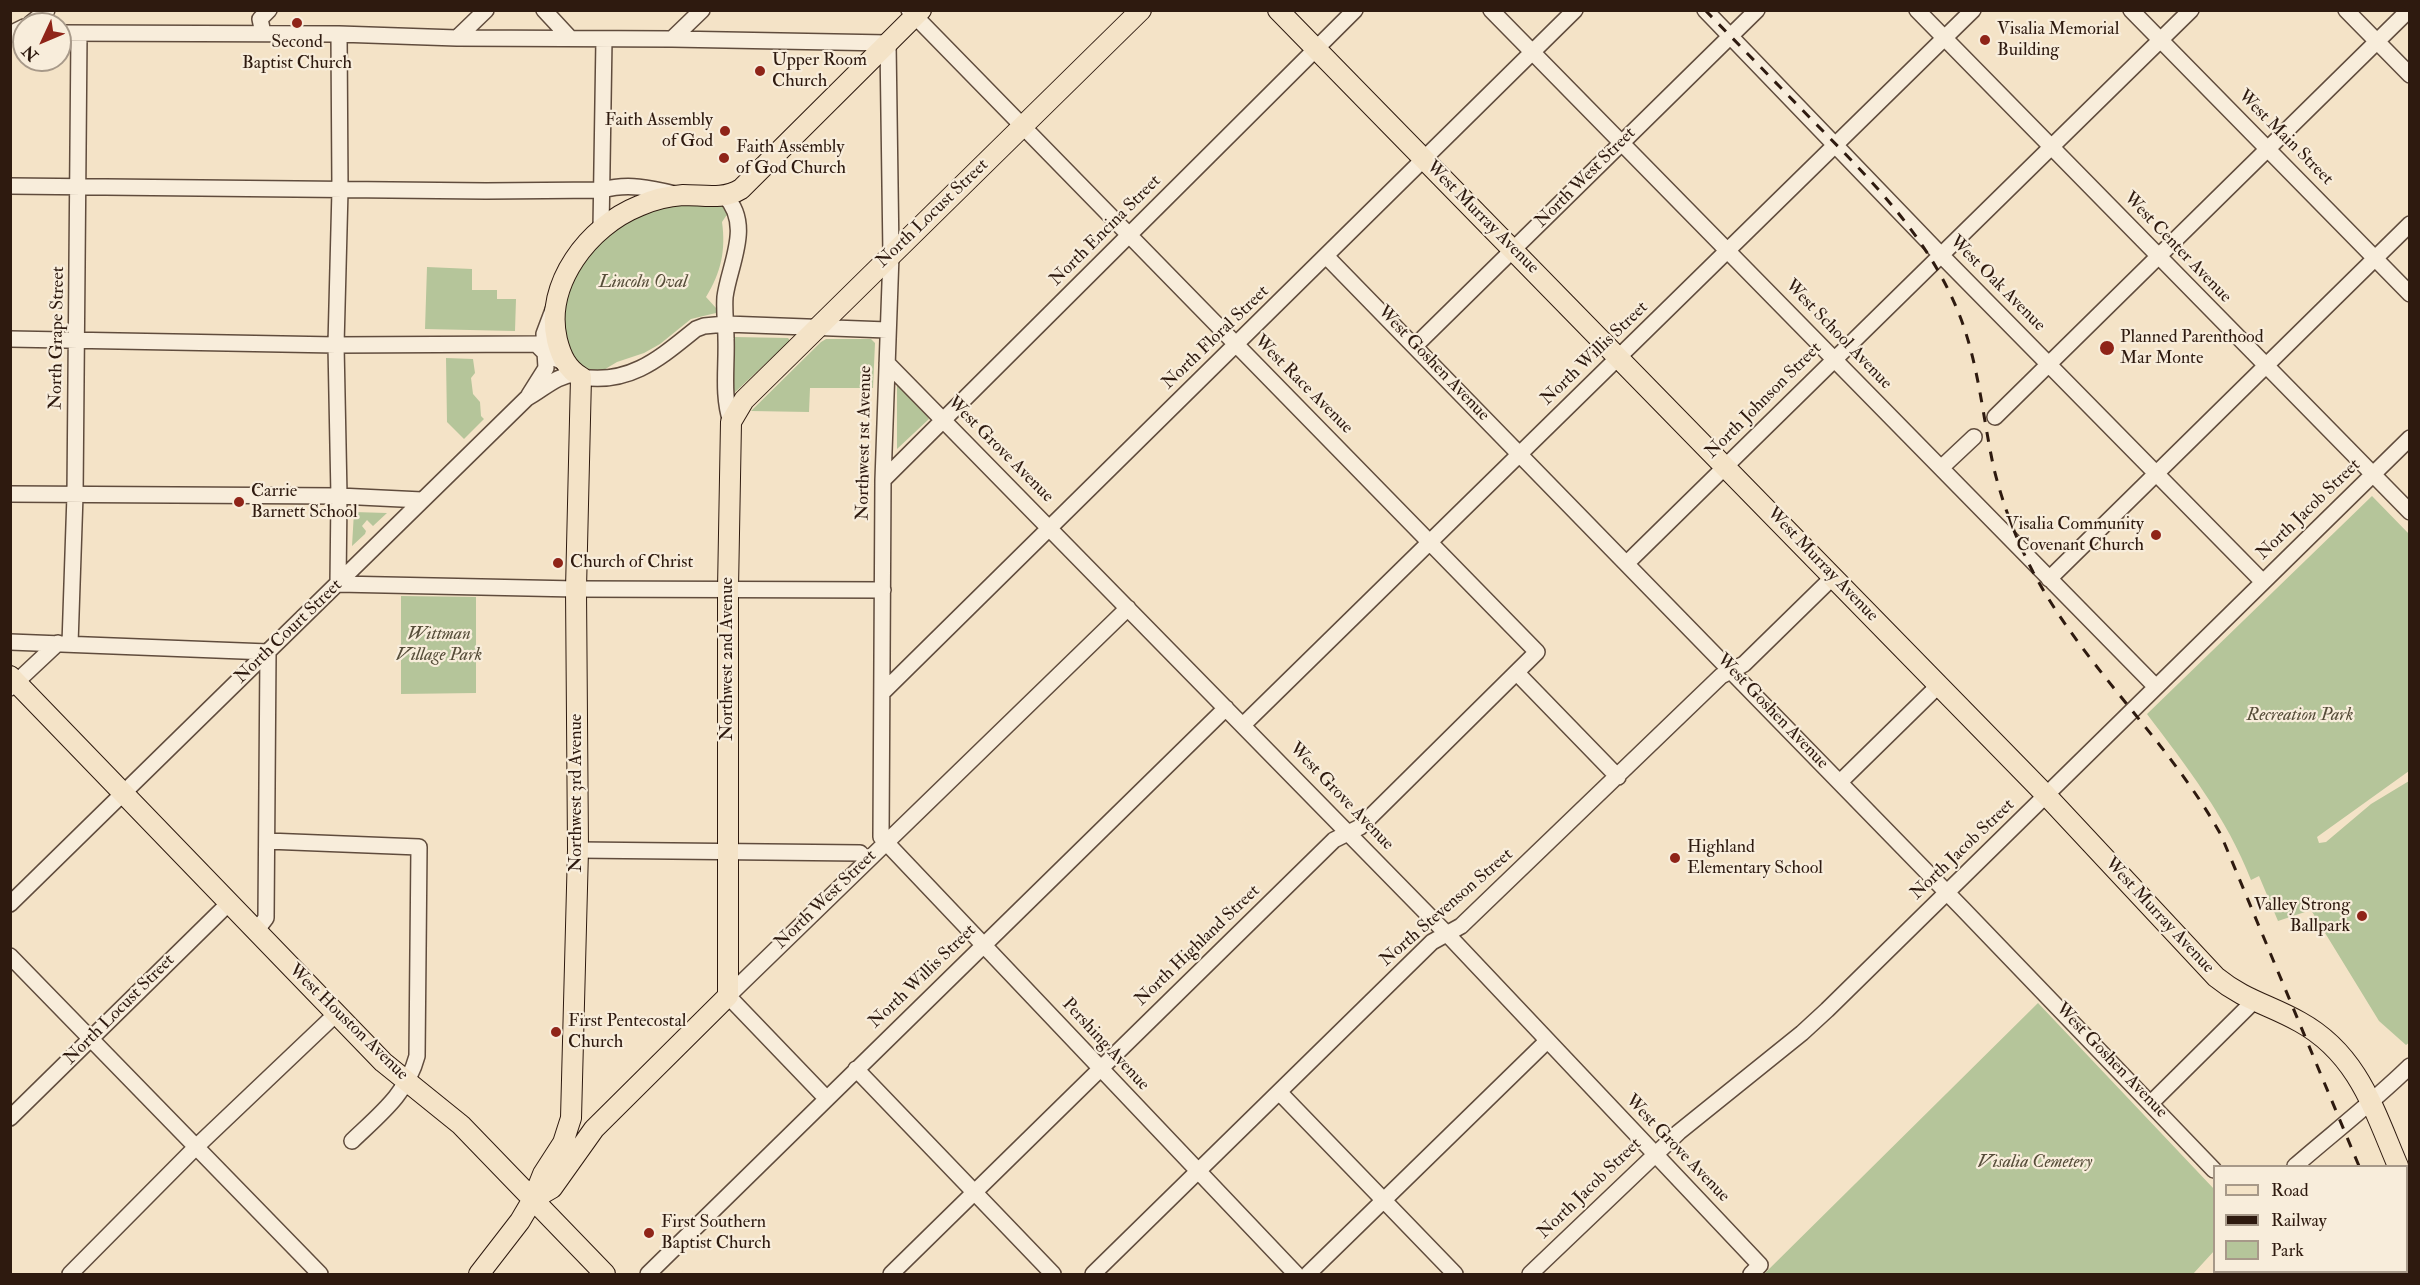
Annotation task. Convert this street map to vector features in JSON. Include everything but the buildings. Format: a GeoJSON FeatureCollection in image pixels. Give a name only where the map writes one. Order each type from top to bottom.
{"type":"FeatureCollection","features":[{"type":"Feature","properties":{"kind":"main road","name":"North Locust Street"},"geometry":{"type":"LineString","coordinates":[[731,422],[744,400],[1141,10]]}},
{"type":"Feature","properties":{"kind":"main road","name":"West Murray Avenue"},"geometry":{"type":"LineString","coordinates":[[1278,10],[2046,795],[2216,977],[2253,1002],[2300,1022],[2332,1043],[2351,1065],[2371,1103]]}},
{"type":"Feature","properties":{"kind":"main road"},"geometry":{"type":"LineString","coordinates":[[574,372],[558,347],[555,327],[558,300],[564,279],[578,253],[601,229],[639,206],[658,199],[681,195],[725,196],[741,189],[888,43],[915,13]]}},
{"type":"Feature","properties":{"kind":"main road","name":"Northwest 3rd Avenue"},"geometry":{"type":"LineString","coordinates":[[533,1199],[543,1174],[563,1143],[571,1118],[578,850],[574,372]]}},
{"type":"Feature","properties":{"kind":"main road","name":"Northwest 2nd Avenue"},"geometry":{"type":"LineString","coordinates":[[728,996],[728,589],[731,422]]}},
{"type":"Feature","properties":{"kind":"main road","name":"West Houston Avenue"},"geometry":{"type":"LineString","coordinates":[[12,682],[122,792],[383,1062],[461,1125],[605,1275]]}},
{"type":"Feature","properties":{"kind":"main road","name":"North West Street"},"geometry":{"type":"LineString","coordinates":[[533,1199],[552,1188],[594,1129],[728,996]]}},
{"type":"Feature","properties":{"kind":"main road"},"geometry":{"type":"LineString","coordinates":[[2371,1103],[2397,1165]]}},
{"type":"Feature","properties":{"kind":"main road"},"geometry":{"type":"LineString","coordinates":[[571,1118],[578,1129],[588,1131],[594,1129]]}},
{"type":"Feature","properties":{"kind":"main road"},"geometry":{"type":"LineString","coordinates":[[479,1275],[518,1224],[533,1199]]}},
{"type":"Feature","properties":{"kind":"street"},"geometry":{"type":"LineString","coordinates":[[458,38],[486,10]]}},
{"type":"Feature","properties":{"kind":"street"},"geometry":{"type":"LineString","coordinates":[[544,10],[570,38]]}},
{"type":"Feature","properties":{"kind":"street"},"geometry":{"type":"LineString","coordinates":[[672,39],[702,10]]}},
{"type":"Feature","properties":{"kind":"street","name":"North Encina Street"},"geometry":{"type":"LineString","coordinates":[[883,480],[1355,10]]}},
{"type":"Feature","properties":{"kind":"street","name":"West School Avenue"},"geometry":{"type":"LineString","coordinates":[[1491,10],[2156,687]]}},
{"type":"Feature","properties":{"kind":"street","name":"North Floral Street"},"geometry":{"type":"LineString","coordinates":[[883,692],[1327,257],[1575,10]]}},
{"type":"Feature","properties":{"kind":"street","name":"West Oak Avenue"},"geometry":{"type":"LineString","coordinates":[[1705,10],[1941,255],[2263,582]]}},
{"type":"Feature","properties":{"kind":"street","name":"North West Street"},"geometry":{"type":"LineString","coordinates":[[1416,345],[1757,10]]}},
{"type":"Feature","properties":{"kind":"street","name":"West Center Avenue"},"geometry":{"type":"LineString","coordinates":[[1917,10],[2409,512]]}},
{"type":"Feature","properties":{"kind":"street","name":"North Willis Street"},"geometry":{"type":"LineString","coordinates":[[1243,726],[1432,543],[1972,10]]}},
{"type":"Feature","properties":{"kind":"street","name":"West Main Street"},"geometry":{"type":"LineString","coordinates":[[2131,10],[2409,294]]}},
{"type":"Feature","properties":{"kind":"street","name":"North Johnson Street"},"geometry":{"type":"LineString","coordinates":[[1627,563],[2191,10]]}},
{"type":"Feature","properties":{"kind":"street"},"geometry":{"type":"LineString","coordinates":[[2346,10],[2409,75]]}},
{"type":"Feature","properties":{"kind":"street"},"geometry":{"type":"LineString","coordinates":[[1995,417],[2409,10]]}},
{"type":"Feature","properties":{"kind":"street","name":"West Race Avenue"},"geometry":{"type":"LineString","coordinates":[[915,13],[1537,652]]}},
{"type":"Feature","properties":{"kind":"street"},"geometry":{"type":"LineString","coordinates":[[72,34],[261,18],[339,34],[458,38],[888,43]]}},
{"type":"Feature","properties":{"kind":"street","name":"North Grape Street"},"geometry":{"type":"LineString","coordinates":[[64,643],[75,495],[79,34]]}},
{"type":"Feature","properties":{"kind":"street"},"geometry":{"type":"LineString","coordinates":[[339,34],[336,345],[338,584],[576,589],[883,590]]}},
{"type":"Feature","properties":{"kind":"street"},"geometry":{"type":"LineString","coordinates":[[601,229],[604,39]]}},
{"type":"Feature","properties":{"kind":"street","name":"Northwest 1st Avenue"},"geometry":{"type":"LineString","coordinates":[[886,842],[881,837],[883,480],[891,255],[888,43]]}},
{"type":"Feature","properties":{"kind":"street"},"geometry":{"type":"LineString","coordinates":[[10,186],[339,190],[603,190],[616,186],[649,187],[681,195]]}},
{"type":"Feature","properties":{"kind":"street"},"geometry":{"type":"LineString","coordinates":[[725,196],[734,207],[739,233],[725,299],[726,324]]}},
{"type":"Feature","properties":{"kind":"street"},"geometry":{"type":"LineString","coordinates":[[2049,579],[2409,224]]}},
{"type":"Feature","properties":{"kind":"street","name":"West Goshen Avenue"},"geometry":{"type":"LineString","coordinates":[[1327,257],[1416,345],[2151,1102],[2213,1169]]}},
{"type":"Feature","properties":{"kind":"street"},"geometry":{"type":"LineString","coordinates":[[527,398],[546,368],[542,344],[558,300]]}},
{"type":"Feature","properties":{"kind":"street"},"geometry":{"type":"LineString","coordinates":[[10,339],[336,345],[542,344],[574,372],[606,378],[645,367],[659,359],[696,329],[704,326],[726,324],[887,330]]}},
{"type":"Feature","properties":{"kind":"street","name":"Northwest 2nd Avenue"},"geometry":{"type":"LineString","coordinates":[[726,324],[726,405],[731,422]]}},
{"type":"Feature","properties":{"kind":"street","name":"West Grove Avenue"},"geometry":{"type":"LineString","coordinates":[[887,363],[1448,935],[1655,1154],[1755,1270]]}},
{"type":"Feature","properties":{"kind":"street","name":"North Court Street"},"geometry":{"type":"LineString","coordinates":[[10,904],[527,398],[544,389],[558,377],[574,372]]}},
{"type":"Feature","properties":{"kind":"street"},"geometry":{"type":"LineString","coordinates":[[1941,468],[1974,437]]}},
{"type":"Feature","properties":{"kind":"street","name":"North Jacob Street"},"geometry":{"type":"LineString","coordinates":[[1530,1275],[1655,1154],[1710,1106],[1802,1033],[1948,893],[2409,438]]}},
{"type":"Feature","properties":{"kind":"street"},"geometry":{"type":"LineString","coordinates":[[10,494],[339,496],[422,500]]}},
{"type":"Feature","properties":{"kind":"street","name":"North Stevenson Street"},"geometry":{"type":"LineString","coordinates":[[1093,1275],[1432,942],[1461,926],[1721,676],[1744,663],[1833,577]]}},
{"type":"Feature","properties":{"kind":"street","name":"North West Street"},"geometry":{"type":"LineString","coordinates":[[728,996],[1128,608]]}},
{"type":"Feature","properties":{"kind":"street"},"geometry":{"type":"LineString","coordinates":[[10,642],[268,652],[266,918],[256,931]]}},
{"type":"Feature","properties":{"kind":"street"},"geometry":{"type":"LineString","coordinates":[[12,682],[64,643]]}},
{"type":"Feature","properties":{"kind":"street","name":"North Highland Street"},"geometry":{"type":"LineString","coordinates":[[891,1275],[1334,840],[1360,827],[1537,652]]}},
{"type":"Feature","properties":{"kind":"street"},"geometry":{"type":"LineString","coordinates":[[1517,673],[1618,777]]}},
{"type":"Feature","properties":{"kind":"street"},"geometry":{"type":"LineString","coordinates":[[1840,782],[1939,685]]}},
{"type":"Feature","properties":{"kind":"street","name":"North Willis Street"},"geometry":{"type":"LineString","coordinates":[[648,1275],[1226,708]]}},
{"type":"Feature","properties":{"kind":"street"},"geometry":{"type":"LineString","coordinates":[[267,842],[419,847],[417,1056],[407,1082],[397,1098],[352,1141]]}},
{"type":"Feature","properties":{"kind":"street","name":"Pershing Avenue"},"geometry":{"type":"LineString","coordinates":[[886,842],[1296,1275]]}},
{"type":"Feature","properties":{"kind":"street"},"geometry":{"type":"LineString","coordinates":[[578,850],[860,853],[866,860]]}},
{"type":"Feature","properties":{"kind":"street","name":"North Locust Street"},"geometry":{"type":"LineString","coordinates":[[10,1118],[229,903]]}},
{"type":"Feature","properties":{"kind":"street"},"geometry":{"type":"LineString","coordinates":[[10,956],[320,1275]]}},
{"type":"Feature","properties":{"kind":"street"},"geometry":{"type":"LineString","coordinates":[[728,996],[826,1098]]}},
{"type":"Feature","properties":{"kind":"street"},"geometry":{"type":"LineString","coordinates":[[2151,1102],[2253,1002]]}},
{"type":"Feature","properties":{"kind":"street"},"geometry":{"type":"LineString","coordinates":[[70,1275],[196,1147],[336,1014]]}},
{"type":"Feature","properties":{"kind":"street"},"geometry":{"type":"LineString","coordinates":[[1308,1275],[1547,1041]]}},
{"type":"Feature","properties":{"kind":"street"},"geometry":{"type":"LineString","coordinates":[[2297,1165],[2342,1124],[2371,1103],[2409,1066]]}},
{"type":"Feature","properties":{"kind":"street"},"geometry":{"type":"LineString","coordinates":[[856,1069],[1053,1275]]}},
{"type":"Feature","properties":{"kind":"street"},"geometry":{"type":"LineString","coordinates":[[1280,1093],[1455,1275]]}},
{"type":"Feature","properties":{"kind":"green space","name":"Lincoln Oval"},"geometry":{"type":"Polygon","coordinates":[[[668,205],[722,205],[731,215],[726,216],[722,222],[723,252],[715,279],[706,297],[716,308],[716,313],[691,319],[660,344],[644,353],[617,362],[602,371],[585,371],[572,361],[560,328],[569,289],[577,272],[597,246],[633,217],[668,205]]]}},
{"type":"Feature","properties":{"kind":"green space"},"geometry":{"type":"Polygon","coordinates":[[[427,267],[472,269],[472,290],[497,290],[497,299],[516,299],[515,331],[425,329],[427,267]]]}},
{"type":"Feature","properties":{"kind":"green space"},"geometry":{"type":"Polygon","coordinates":[[[735,337],[788,338],[792,343],[777,353],[731,396],[732,341],[735,337]]]}},
{"type":"Feature","properties":{"kind":"green space"},"geometry":{"type":"Polygon","coordinates":[[[826,339],[871,339],[875,343],[873,388],[810,388],[809,412],[751,411],[821,342],[826,339]]]}},
{"type":"Feature","properties":{"kind":"green space"},"geometry":{"type":"Polygon","coordinates":[[[446,358],[473,359],[475,373],[471,378],[473,394],[480,402],[481,416],[484,419],[464,439],[447,422],[446,358]]]}},
{"type":"Feature","properties":{"kind":"green space"},"geometry":{"type":"Polygon","coordinates":[[[897,384],[914,394],[929,419],[897,449],[897,384]]]}},
{"type":"Feature","properties":{"kind":"green space","name":"Recreation Park"},"geometry":{"type":"Polygon","coordinates":[[[2372,496],[2409,534],[2409,771],[2317,837],[2319,843],[2326,842],[2371,804],[2409,781],[2410,1042],[2406,1045],[2379,1021],[2311,910],[2278,921],[2259,876],[2251,880],[2218,814],[2147,714],[2372,496]]]}},
{"type":"Feature","properties":{"kind":"green space"},"geometry":{"type":"Polygon","coordinates":[[[354,512],[387,513],[373,526],[367,520],[362,526],[366,531],[365,534],[352,546],[354,512]]]}},
{"type":"Feature","properties":{"kind":"green space","name":"Wittman Village Park"},"geometry":{"type":"Polygon","coordinates":[[[401,596],[476,597],[476,693],[401,694],[401,596]]]}},
{"type":"Feature","properties":{"kind":"green space","name":"Visalia Cemetery"},"geometry":{"type":"Polygon","coordinates":[[[2038,1003],[2213,1188],[2213,1252],[2193,1274],[1764,1274],[2038,1003]]]}},
{"type":"Feature","properties":{"kind":"railway"},"geometry":{"type":"LineString","coordinates":[[1705,10],[1879,191],[1917,238],[1949,290],[1967,337],[1994,469],[2010,522],[2027,560],[2054,607],[2077,640],[2177,768],[2221,835],[2359,1165]]}},
{"type":"Feature","properties":{"kind":"place","name":"Second Baptist Church"},"geometry":{"type":"Point","coordinates":[297,23]}},
{"type":"Feature","properties":{"kind":"place","name":"Visalia Memorial Building"},"geometry":{"type":"Point","coordinates":[1985,40]}},
{"type":"Feature","properties":{"kind":"place","name":"Upper Room Church"},"geometry":{"type":"Point","coordinates":[760,71]}},
{"type":"Feature","properties":{"kind":"place","name":"Faith Assembly of God"},"geometry":{"type":"Point","coordinates":[725,131]}},
{"type":"Feature","properties":{"kind":"place","name":"Faith Assembly of God Church"},"geometry":{"type":"Point","coordinates":[724,158]}},
{"type":"Feature","properties":{"kind":"place","name":"Planned Parenthood Mar Monte"},"geometry":{"type":"Point","coordinates":[2107,348]}},
{"type":"Feature","properties":{"kind":"place","name":"Carrie Barnett School"},"geometry":{"type":"Point","coordinates":[239,502]}},
{"type":"Feature","properties":{"kind":"place","name":"Visalia Community Covenant Church"},"geometry":{"type":"Point","coordinates":[2156,535]}},
{"type":"Feature","properties":{"kind":"place","name":"Church of Christ"},"geometry":{"type":"Point","coordinates":[558,563]}},
{"type":"Feature","properties":{"kind":"place","name":"Highland Elementary School"},"geometry":{"type":"Point","coordinates":[1675,858]}},
{"type":"Feature","properties":{"kind":"place","name":"Valley Strong Ballpark"},"geometry":{"type":"Point","coordinates":[2362,916]}},
{"type":"Feature","properties":{"kind":"place","name":"First Pentecostal Church"},"geometry":{"type":"Point","coordinates":[556,1032]}},
{"type":"Feature","properties":{"kind":"place","name":"First Southern Baptist Church"},"geometry":{"type":"Point","coordinates":[649,1233]}}]}
